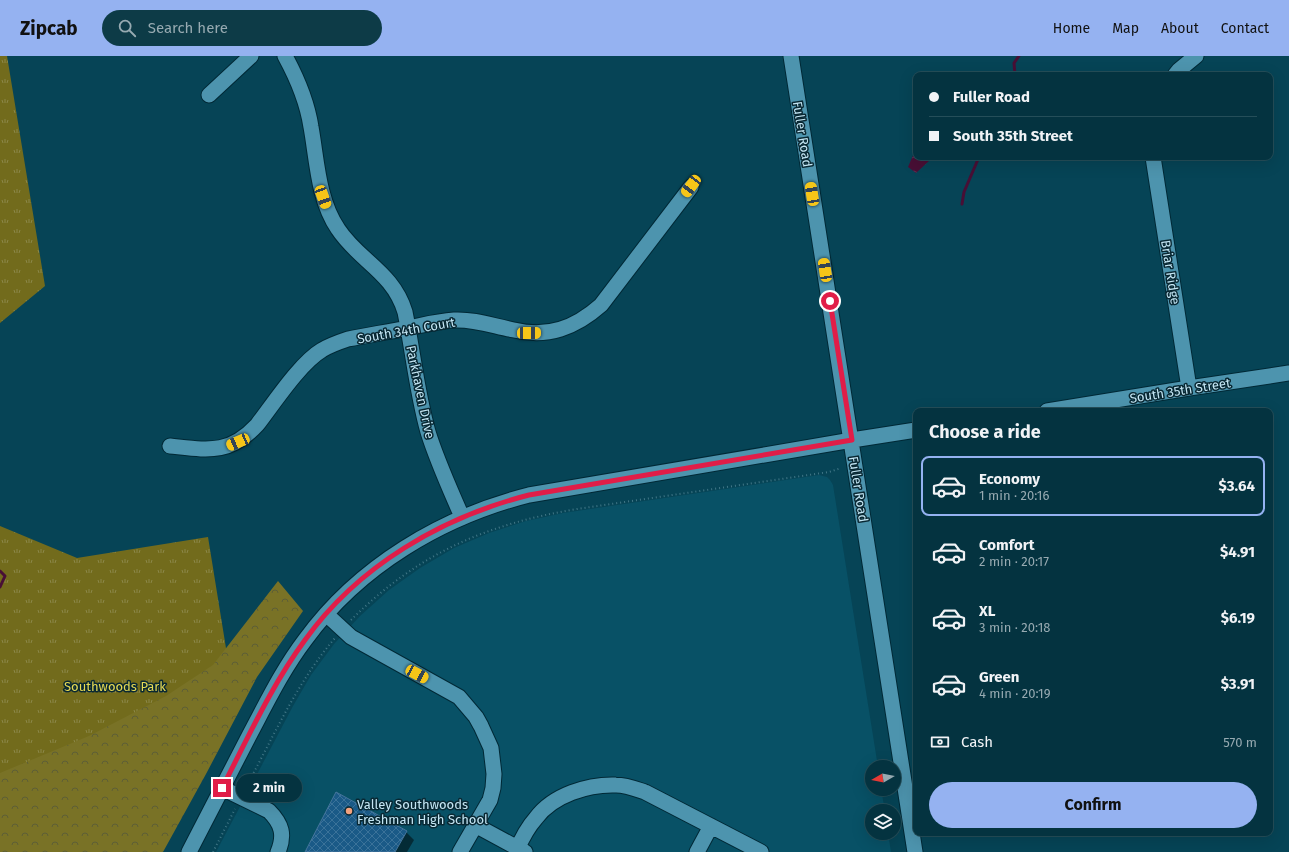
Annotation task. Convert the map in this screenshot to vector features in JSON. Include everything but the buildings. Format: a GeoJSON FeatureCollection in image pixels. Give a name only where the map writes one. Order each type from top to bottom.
{"type":"FeatureCollection","features":[{"type":"Feature","properties":{"kind":"street"},"geometry":{"type":"LineString","coordinates":[[209,96],[251,56]]}},
{"type":"Feature","properties":{"kind":"street","name":"Parkhaven Drive"},"geometry":{"type":"LineString","coordinates":[[285,56],[300,86],[307,106],[323,197],[329,212],[337,228],[349,243],[386,277],[401,300],[408,328],[420,397],[428,431],[438,462],[462,517]]}},
{"type":"Feature","properties":{"kind":"street","name":"Fuller Road"},"geometry":{"type":"LineString","coordinates":[[791,56],[915,852]]}},
{"type":"Feature","properties":{"kind":"street"},"geometry":{"type":"LineString","coordinates":[[1177,72],[1196,56]]}},
{"type":"Feature","properties":{"kind":"street","name":"Briar Ridge"},"geometry":{"type":"LineString","coordinates":[[1153,160],[1189,388]]}},
{"type":"Feature","properties":{"kind":"street","name":"South 34th Court"},"geometry":{"type":"LineString","coordinates":[[170,446],[211,450],[238,442],[257,425],[301,368],[310,359],[334,343],[348,339],[453,320],[472,320],[529,333],[545,333],[560,330],[576,324],[601,306],[691,186]]}},
{"type":"Feature","properties":{"kind":"street","name":"South 35th Street"},"geometry":{"type":"LineString","coordinates":[[1066,408],[1289,373]]}},
{"type":"Feature","properties":{"kind":"street"},"geometry":{"type":"LineString","coordinates":[[189,852],[286,668],[305,639],[326,614],[349,591],[386,561],[413,543],[462,517],[515,499],[542,492],[913,430]]}},
{"type":"Feature","properties":{"kind":"street"},"geometry":{"type":"LineString","coordinates":[[326,614],[358,641],[458,697],[476,716],[491,748],[494,774],[490,800],[460,852]]}},
{"type":"Feature","properties":{"kind":"street"},"geometry":{"type":"LineString","coordinates":[[475,825],[520,851],[526,831],[536,816],[545,808],[568,794],[599,786],[616,785],[630,787],[645,792],[760,852]]}},
{"type":"Feature","properties":{"kind":"street"},"geometry":{"type":"LineString","coordinates":[[222,788],[269,811],[279,823],[282,838],[278,852]]}},
{"type":"Feature","properties":{"kind":"street"},"geometry":{"type":"LineString","coordinates":[[698,852],[711,826]]}},
{"type":"Feature","properties":{"kind":"path"},"geometry":{"type":"LineString","coordinates":[[213,852],[295,694],[321,655],[342,629],[376,597],[411,569],[434,555],[470,538],[536,516],[829,472],[841,468]]}},
{"type":"Feature","properties":{"kind":"shaded area"},"geometry":{"type":"Polygon","coordinates":[[[819,475],[827,477],[830,480],[833,485],[877,760],[865,760],[865,796],[882,796],[884,804],[865,804],[865,840],[889,840],[891,852],[216,852],[311,675],[334,644],[360,616],[389,590],[420,568],[454,548],[489,533],[526,521],[563,513],[819,475]]]}},
{"type":"Feature","properties":{"kind":"green space"},"geometry":{"type":"Polygon","coordinates":[[[0,56],[7,56],[45,286],[0,323],[0,56]]]}},
{"type":"Feature","properties":{"kind":"green space","name":"Southwoods Park"},"geometry":{"type":"Polygon","coordinates":[[[0,526],[77,558],[208,537],[236,710],[0,852],[0,526]]]}},
{"type":"Feature","properties":{"kind":"green space"},"geometry":{"type":"Polygon","coordinates":[[[278,581],[303,611],[257,677],[163,852],[0,852],[0,773],[89,736],[166,696],[213,665],[278,581]]]}},
{"type":"Feature","properties":{"kind":"water"},"geometry":{"type":"Polygon","coordinates":[[[913,155],[913,160],[931,160],[916,173],[908,167],[913,155]]]}},
{"type":"Feature","properties":{"kind":"waterway"},"geometry":{"type":"LineString","coordinates":[[1015,72],[1014,63],[1019,56]]}},
{"type":"Feature","properties":{"kind":"waterway"},"geometry":{"type":"LineString","coordinates":[[962,204],[964,192],[978,160]]}},
{"type":"Feature","properties":{"kind":"waterway"},"geometry":{"type":"LineString","coordinates":[[0,571],[5,576],[0,587]]}},
{"type":"Feature","properties":{"kind":"place","name":"Valley Southwoods Freshman High School"},"geometry":{"type":"Point","coordinates":[349,811]}},
{"type":"Feature","properties":{"kind":"route"},"geometry":{"type":"LineString","coordinates":[[222,788],[278,681],[315,626],[349,591],[374,570],[413,543],[441,527],[485,508],[529,495],[852,440],[830,301]]}}]}
